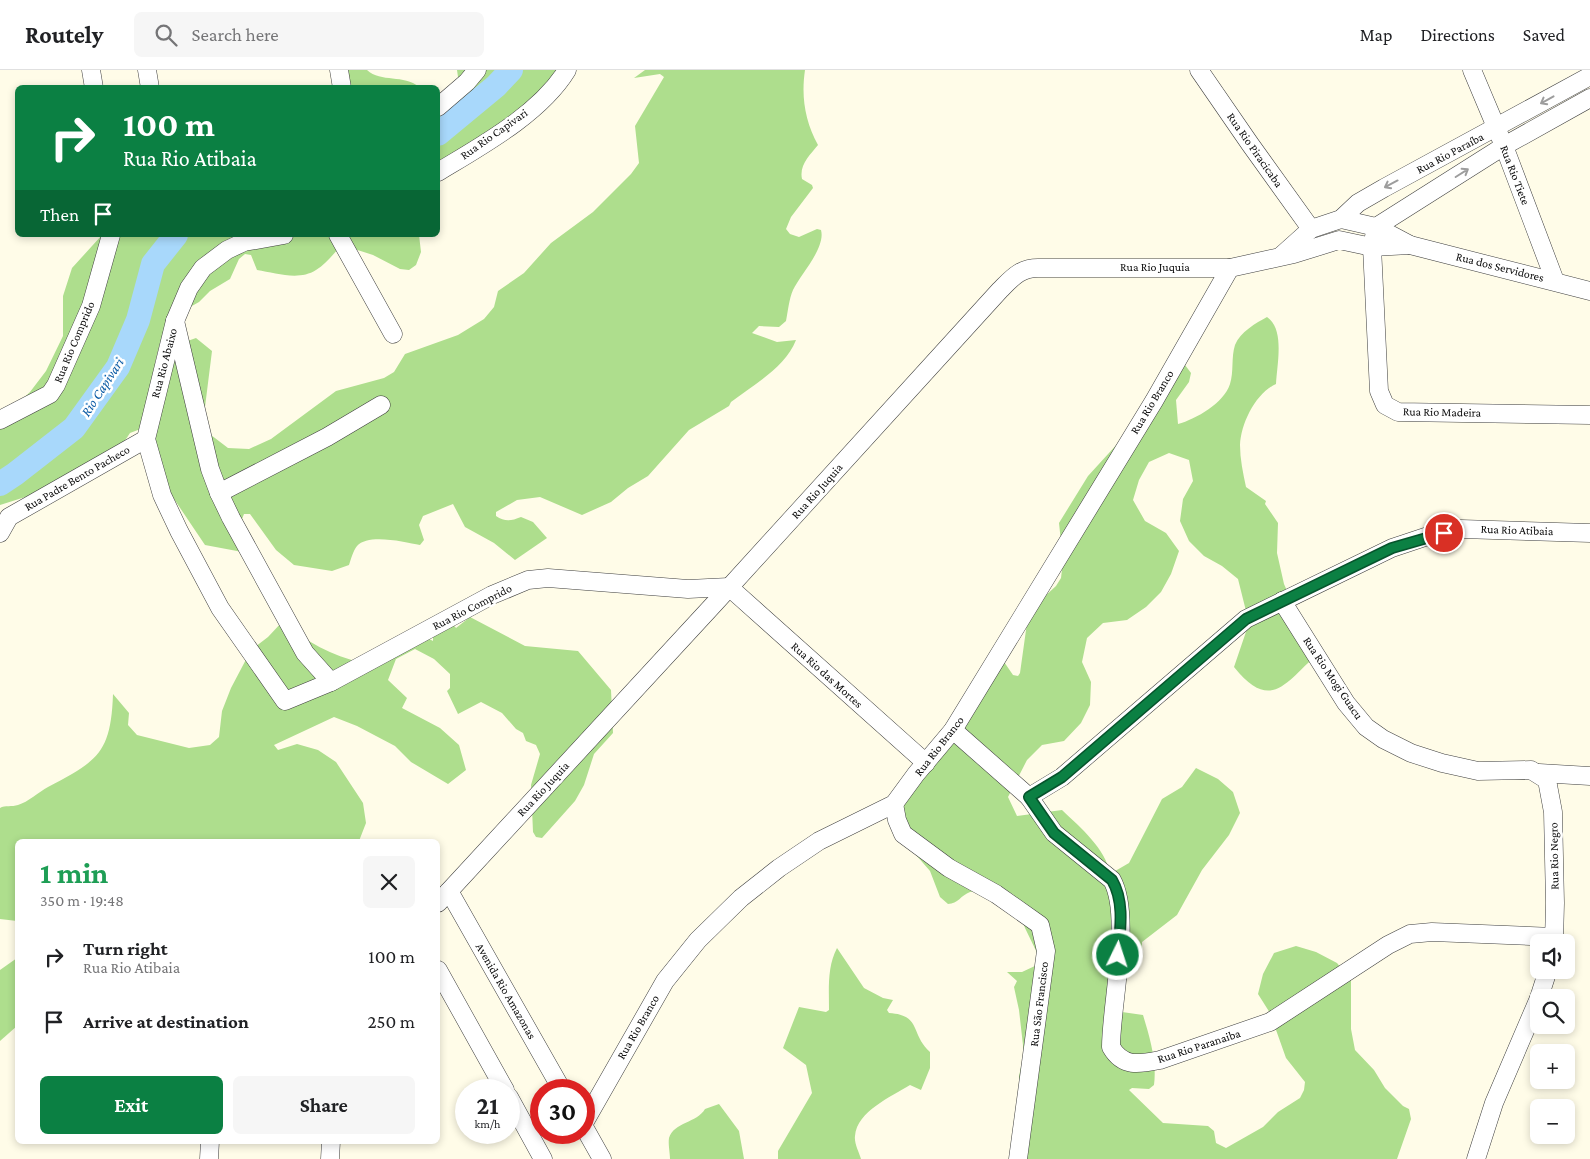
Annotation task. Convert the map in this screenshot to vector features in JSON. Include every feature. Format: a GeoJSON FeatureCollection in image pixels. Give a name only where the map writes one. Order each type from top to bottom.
{"type":"FeatureCollection","features":[{"type":"Feature","properties":{"kind":"street"},"geometry":{"type":"LineString","coordinates":[[91,70],[94,85]]}},
{"type":"Feature","properties":{"kind":"street"},"geometry":{"type":"LineString","coordinates":[[147,70],[150,85]]}},
{"type":"Feature","properties":{"kind":"street"},"geometry":{"type":"LineString","coordinates":[[339,70],[342,85]]}},
{"type":"Feature","properties":{"kind":"street"},"geometry":{"type":"LineString","coordinates":[[440,105],[467,82],[477,70]]}},
{"type":"Feature","properties":{"kind":"street","name":"Rua Rio Capivari"},"geometry":{"type":"LineString","coordinates":[[440,171],[510,126],[556,87],[567,70]]}},
{"type":"Feature","properties":{"kind":"street","name":"Rua Rio Piracicaba"},"geometry":{"type":"LineString","coordinates":[[1199,70],[1311,229]]}},
{"type":"Feature","properties":{"kind":"street","name":"Rua Rio Tiete"},"geometry":{"type":"LineString","coordinates":[[1472,70],[1504,146],[1555,281]]}},
{"type":"Feature","properties":{"kind":"street","name":"Rua Rio Paraíba"},"geometry":{"type":"LineString","coordinates":[[1311,229],[1341,219],[1358,203],[1384,188],[1590,76]]}},
{"type":"Feature","properties":{"kind":"street","name":"Rua Rio Paraíba"},"geometry":{"type":"LineString","coordinates":[[1376,227],[1504,146],[1590,98]]}},
{"type":"Feature","properties":{"kind":"street"},"geometry":{"type":"LineString","coordinates":[[1339,240],[1341,219]]}},
{"type":"Feature","properties":{"kind":"street","name":"Rua dos Servidores"},"geometry":{"type":"LineString","coordinates":[[1341,219],[1376,227],[1410,245],[1590,291]]}},
{"type":"Feature","properties":{"kind":"street","name":"Rua Rio Madeira"},"geometry":{"type":"LineString","coordinates":[[1376,227],[1372,247],[1379,391],[1385,405],[1398,412],[1590,415]]}},
{"type":"Feature","properties":{"kind":"street","name":"Rua Rio Juquia"},"geometry":{"type":"LineString","coordinates":[[1279,257],[1311,229]]}},
{"type":"Feature","properties":{"kind":"street","name":"Rua Rio Comprido"},"geometry":{"type":"LineString","coordinates":[[0,420],[50,394],[56,385],[91,306],[110,237]]}},
{"type":"Feature","properties":{"kind":"street"},"geometry":{"type":"LineString","coordinates":[[175,321],[189,288],[203,268],[227,250],[244,242],[273,237]]}},
{"type":"Feature","properties":{"kind":"street"},"geometry":{"type":"LineString","coordinates":[[339,237],[393,334]]}},
{"type":"Feature","properties":{"kind":"street","name":"Rua Rio Juquia"},"geometry":{"type":"LineString","coordinates":[[443,897],[1000,290],[1021,271],[1028,268],[1230,268],[1312,249],[1339,240]]}},
{"type":"Feature","properties":{"kind":"street","name":"Rua dos Servidores"},"geometry":{"type":"LineString","coordinates":[[1339,240],[1372,247],[1410,245]]}},
{"type":"Feature","properties":{"kind":"street","name":"Rua Rio Branco"},"geometry":{"type":"LineString","coordinates":[[595,1104],[665,981],[698,940],[741,898],[779,868],[819,841],[894,804],[953,730],[1154,401],[1230,268]]}},
{"type":"Feature","properties":{"kind":"street","name":"Rua Rio Abaixo"},"geometry":{"type":"LineString","coordinates":[[175,321],[210,469],[219,493],[305,653],[326,677],[285,701],[220,608],[162,495],[146,439],[175,321]]}},
{"type":"Feature","properties":{"kind":"street"},"geometry":{"type":"LineString","coordinates":[[219,493],[327,437],[381,405]]}},
{"type":"Feature","properties":{"kind":"street","name":"Rua Padre Bento Pacheco"},"geometry":{"type":"LineString","coordinates":[[0,533],[9,517],[146,439]]}},
{"type":"Feature","properties":{"kind":"street","name":"Rua Rio Atibaia"},"geometry":{"type":"LineString","coordinates":[[1029,797],[1062,777],[1246,619],[1392,548],[1428,536],[1461,529],[1590,533]]}},
{"type":"Feature","properties":{"kind":"street","name":"Rua Rio Comprido"},"geometry":{"type":"LineString","coordinates":[[326,677],[492,595],[528,580],[548,578],[688,588],[729,587]]}},
{"type":"Feature","properties":{"kind":"street","name":"Rua Rio das Mortes"},"geometry":{"type":"LineString","coordinates":[[729,587],[926,763]]}},
{"type":"Feature","properties":{"kind":"street","name":"Rua Rio Mogi Guacu"},"geometry":{"type":"LineString","coordinates":[[1282,601],[1346,703],[1366,727],[1383,739],[1411,753],[1442,763],[1478,771],[1531,770],[1539,774],[1590,776]]}},
{"type":"Feature","properties":{"kind":"street"},"geometry":{"type":"LineString","coordinates":[[953,730],[1029,797]]}},
{"type":"Feature","properties":{"kind":"street","name":"Rua Rio Negro"},"geometry":{"type":"LineString","coordinates":[[1539,774],[1547,780],[1553,812],[1556,903],[1554,934]]}},
{"type":"Feature","properties":{"kind":"street","name":"Rua Rio Paranaiba"},"geometry":{"type":"LineString","coordinates":[[1029,797],[1054,833],[1112,880],[1117,889],[1121,921],[1111,1047],[1116,1055],[1129,1064],[1144,1064],[1160,1060],[1270,1022],[1381,949],[1410,934],[1432,932],[1530,938]]}},
{"type":"Feature","properties":{"kind":"street","name":"Rua São Francisco"},"geometry":{"type":"LineString","coordinates":[[894,804],[897,820],[903,834],[950,868],[996,894],[1040,925],[1046,951],[1018,1159]]}},
{"type":"Feature","properties":{"kind":"street","name":"Avenida Rio Amazonas"},"geometry":{"type":"LineString","coordinates":[[443,897],[555,1079]]}},
{"type":"Feature","properties":{"kind":"street"},"geometry":{"type":"LineString","coordinates":[[440,974],[499,1079]]}},
{"type":"Feature","properties":{"kind":"street"},"geometry":{"type":"LineString","coordinates":[[1476,1159],[1494,1103],[1530,1019]]}},
{"type":"Feature","properties":{"kind":"street"},"geometry":{"type":"LineString","coordinates":[[520,1117],[543,1159]]}},
{"type":"Feature","properties":{"kind":"street"},"geometry":{"type":"LineString","coordinates":[[209,1159],[210,1144]]}},
{"type":"Feature","properties":{"kind":"street"},"geometry":{"type":"LineString","coordinates":[[330,1159],[331,1144]]}},
{"type":"Feature","properties":{"kind":"street"},"geometry":{"type":"LineString","coordinates":[[594,1144],[602,1159]]}},
{"type":"Feature","properties":{"kind":"green space"},"geometry":{"type":"Polygon","coordinates":[[[336,70],[367,70],[379,76],[407,81],[416,85],[333,85],[336,70]]]}},
{"type":"Feature","properties":{"kind":"green space"},"geometry":{"type":"Polygon","coordinates":[[[457,70],[566,70],[530,107],[440,169],[440,104],[459,84],[457,70]]]}},
{"type":"Feature","properties":{"kind":"green space"},"geometry":{"type":"Polygon","coordinates":[[[645,70],[805,70],[805,109],[818,145],[806,160],[801,174],[802,179],[812,185],[813,188],[791,217],[786,229],[790,234],[799,237],[817,229],[821,230],[822,237],[816,253],[793,290],[786,321],[779,327],[759,326],[752,333],[777,342],[796,340],[784,359],[768,375],[731,402],[729,406],[689,430],[648,476],[628,488],[611,502],[582,515],[540,497],[517,500],[496,512],[496,516],[505,520],[521,517],[533,522],[547,538],[515,560],[494,543],[465,527],[453,504],[423,516],[419,525],[424,540],[420,545],[378,539],[369,540],[357,546],[349,565],[332,571],[294,565],[276,550],[250,514],[244,514],[242,519],[253,554],[205,545],[170,493],[143,428],[130,433],[124,442],[41,492],[0,505],[0,417],[11,410],[30,392],[46,371],[63,336],[63,296],[72,268],[100,237],[419,237],[421,252],[416,265],[409,270],[400,269],[373,255],[342,245],[320,268],[295,276],[257,270],[251,255],[245,254],[239,259],[230,279],[210,291],[199,302],[176,315],[160,343],[155,363],[157,367],[179,344],[196,338],[212,351],[204,415],[211,435],[228,448],[249,449],[271,439],[336,391],[384,378],[394,372],[405,354],[458,335],[484,319],[494,307],[498,291],[524,273],[551,243],[593,212],[631,174],[639,163],[635,126],[664,77],[660,74],[634,78],[645,70]]]}},
{"type":"Feature","properties":{"kind":"green space"},"geometry":{"type":"Polygon","coordinates":[[[1267,317],[1273,323],[1278,338],[1276,384],[1256,401],[1243,427],[1240,445],[1242,466],[1246,487],[1266,501],[1265,504],[1278,523],[1277,553],[1284,584],[1299,618],[1319,653],[1288,682],[1269,691],[1259,689],[1247,681],[1234,667],[1249,623],[1238,579],[1222,566],[1204,556],[1189,541],[1180,521],[1183,499],[1193,481],[1189,460],[1169,453],[1149,462],[1139,480],[1133,500],[1145,521],[1166,533],[1179,551],[1171,574],[1161,592],[1146,607],[1127,620],[1103,623],[1087,638],[1082,662],[1091,682],[1090,705],[1081,723],[1064,741],[1042,745],[1027,760],[1008,797],[1017,816],[1062,810],[1098,848],[1108,865],[1110,874],[1129,863],[1162,799],[1182,787],[1196,768],[1218,779],[1233,792],[1240,813],[1229,835],[1202,870],[1177,915],[1142,942],[1142,947],[1114,1005],[1122,1012],[1143,1015],[1154,1059],[1154,1085],[1149,1089],[1132,1088],[1129,1090],[1163,1123],[1208,1126],[1214,1131],[1216,1143],[1226,1148],[1263,1127],[1278,1112],[1300,1098],[1305,1082],[1286,1058],[1270,1013],[1258,994],[1263,974],[1274,953],[1296,946],[1316,952],[1337,963],[1351,980],[1351,1029],[1355,1050],[1374,1070],[1385,1088],[1403,1106],[1409,1109],[1411,1119],[1397,1159],[1020,1159],[1019,1076],[1024,1054],[1019,1010],[1014,987],[1017,981],[1007,972],[1022,972],[1037,965],[1040,959],[1025,928],[1013,894],[987,888],[970,892],[951,904],[948,904],[940,897],[930,871],[896,832],[903,787],[1000,656],[1013,675],[1018,676],[1020,673],[1027,623],[1032,608],[1056,586],[1061,578],[1063,561],[1059,523],[1088,476],[1119,442],[1176,367],[1185,365],[1191,373],[1189,382],[1176,400],[1178,424],[1201,414],[1216,404],[1227,391],[1230,384],[1237,340],[1249,328],[1267,317]]]}},
{"type":"Feature","properties":{"kind":"green space"},"geometry":{"type":"Polygon","coordinates":[[[446,616],[456,628],[470,617],[525,646],[578,651],[611,690],[613,733],[594,754],[584,785],[575,801],[542,838],[536,837],[533,832],[531,785],[540,754],[536,745],[526,741],[523,733],[516,729],[502,713],[481,702],[458,714],[447,691],[450,688],[450,674],[434,659],[415,649],[396,659],[388,680],[407,698],[402,708],[440,728],[459,745],[466,770],[448,784],[411,762],[395,746],[357,726],[334,717],[274,745],[278,750],[297,744],[318,750],[336,762],[363,803],[366,823],[360,839],[15,839],[15,921],[0,919],[0,808],[16,806],[26,802],[90,762],[104,743],[109,730],[113,694],[129,713],[128,725],[137,735],[189,748],[210,745],[219,737],[222,711],[231,688],[251,650],[268,637],[283,621],[310,642],[340,656],[362,663],[420,634],[433,641],[433,635],[446,616]]]}},
{"type":"Feature","properties":{"kind":"green space"},"geometry":{"type":"Polygon","coordinates":[[[837,948],[864,988],[883,998],[893,1000],[887,1010],[889,1013],[907,1017],[911,1021],[920,1039],[930,1052],[930,1068],[921,1090],[910,1085],[876,1106],[862,1119],[857,1127],[855,1136],[861,1159],[778,1159],[778,1151],[812,1093],[806,1065],[783,1048],[799,1007],[826,1012],[829,1010],[830,970],[837,948]]]}},
{"type":"Feature","properties":{"kind":"green space"},"geometry":{"type":"Polygon","coordinates":[[[15,959],[15,1028],[0,1041],[0,970],[15,959]]]}},
{"type":"Feature","properties":{"kind":"green space"},"geometry":{"type":"Polygon","coordinates":[[[719,1104],[739,1131],[744,1159],[670,1159],[669,1138],[672,1133],[680,1125],[697,1117],[705,1109],[719,1104]]]}},
{"type":"Feature","properties":{"kind":"waterway","name":"Rio Capivari"},"geometry":{"type":"LineString","coordinates":[[440,132],[496,86],[511,70]]}},
{"type":"Feature","properties":{"kind":"waterway","name":"Rio Capivari"},"geometry":{"type":"LineString","coordinates":[[0,484],[74,428],[118,367],[138,320],[153,264],[174,237]]}},
{"type":"Feature","properties":{"kind":"route"},"geometry":{"type":"LineString","coordinates":[[1118,955],[1121,921],[1117,889],[1112,880],[1054,833],[1036,810],[1029,797],[1062,777],[1246,619],[1392,548],[1428,536],[1444,533]]}}]}
